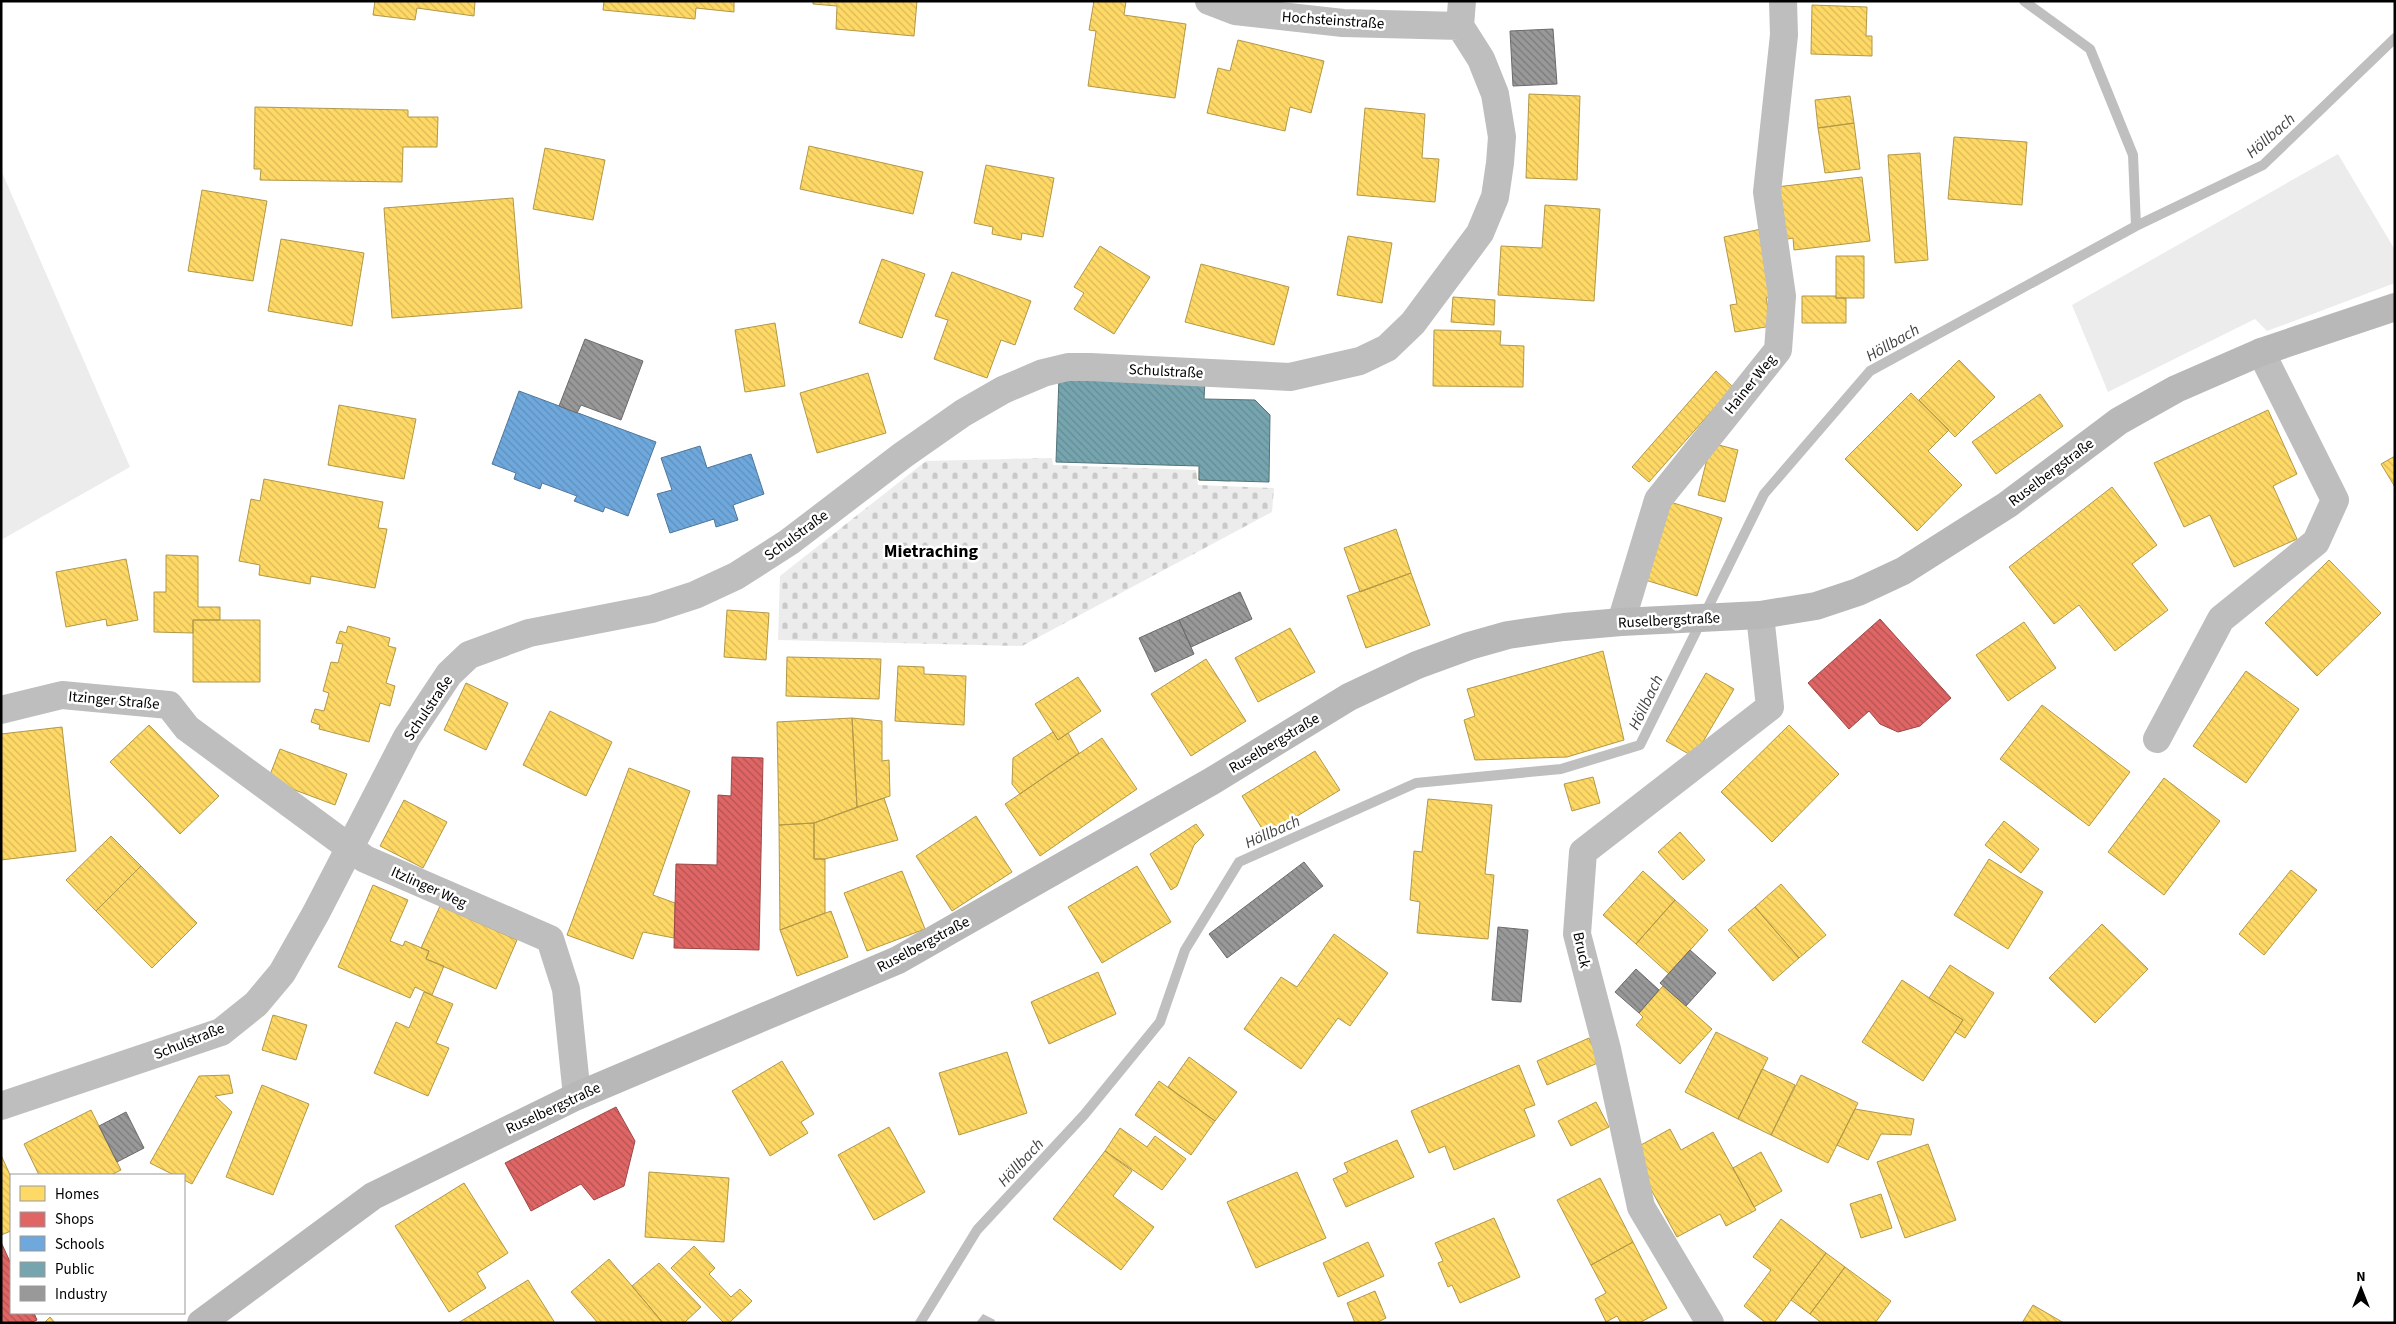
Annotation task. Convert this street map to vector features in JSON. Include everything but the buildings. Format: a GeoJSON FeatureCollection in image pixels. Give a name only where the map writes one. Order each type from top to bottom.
{"type":"FeatureCollection","features":[{"type":"Feature","properties":{"kind":"main road","name":"Ruselbergstraße"},"geometry":{"type":"LineString","coordinates":[[201,1323],[373,1196],[577,1096],[898,960],[1212,781],[1349,697],[1417,665],[1469,646],[1508,635],[1564,627],[1622,622],[1760,615],[1816,606],[1858,592],[1903,571],[2007,505],[2119,421],[2176,388],[2261,352],[2395,307]]}},
{"type":"Feature","properties":{"kind":"street","name":"Hochsteinstraße"},"geometry":{"type":"LineString","coordinates":[[1209,1],[1235,11],[1343,23],[1461,14]]}},
{"type":"Feature","properties":{"kind":"street"},"geometry":{"type":"LineString","coordinates":[[1763,1],[1784,35]]}},
{"type":"Feature","properties":{"kind":"street","name":"Hainer Weg"},"geometry":{"type":"LineString","coordinates":[[1622,622],[1658,500],[1778,350],[1782,296],[1767,192],[1784,35],[1784,1]]}},
{"type":"Feature","properties":{"kind":"street","name":"Schulstraße"},"geometry":{"type":"LineString","coordinates":[[1,1106],[221,1032],[256,1004],[282,973],[351,848],[408,737],[449,674],[469,655],[529,633],[652,609],[695,595],[736,576],[790,542],[916,446],[963,413],[1003,390],[1043,373],[1068,367],[1290,376],[1360,361],[1387,348],[1413,323],[1460,263],[1480,233],[1495,197],[1502,137],[1494,94],[1461,14]]}},
{"type":"Feature","properties":{"kind":"street"},"geometry":{"type":"LineString","coordinates":[[2156,739],[2221,619],[2316,542],[2334,500],[2261,352]]}},
{"type":"Feature","properties":{"kind":"street","name":"Bruck"},"geometry":{"type":"LineString","coordinates":[[1710,1323],[1641,1207],[1607,1049],[1576,934],[1583,852],[1770,707],[1760,615]]}},
{"type":"Feature","properties":{"kind":"street","name":"Itzinger Straße"},"geometry":{"type":"LineString","coordinates":[[1,710],[62,695],[169,705],[187,728]]}},
{"type":"Feature","properties":{"kind":"street","name":"Itzlinger Weg"},"geometry":{"type":"LineString","coordinates":[[187,728],[366,859],[550,939],[566,989],[577,1096]]}},
{"type":"Feature","properties":{"kind":"green space"},"geometry":{"type":"Polygon","coordinates":[[[2338,154],[2395,250],[2395,283],[2267,331],[2255,319],[2108,392],[2072,305],[2338,154]]]}},
{"type":"Feature","properties":{"kind":"green space"},"geometry":{"type":"Polygon","coordinates":[[[1,170],[130,467],[1,540],[1,170]]]}},
{"type":"Feature","properties":{"kind":"green space"},"geometry":{"type":"Polygon","coordinates":[[[1052,458],[1053,465],[1196,470],[1198,485],[1274,488],[1272,512],[1022,646],[778,640],[780,576],[926,461],[1052,458]]]}},
{"type":"Feature","properties":{"kind":"shaded area"},"geometry":{"type":"Polygon","coordinates":[[[983,1314],[995,1320],[994,1323],[976,1323],[983,1314]]]}},
{"type":"Feature","properties":{"kind":"waterway"},"geometry":{"type":"LineString","coordinates":[[2024,1],[2090,49],[2133,155],[2136,226]]}},
{"type":"Feature","properties":{"kind":"waterway","name":"Höllbach"},"geometry":{"type":"LineString","coordinates":[[920,1323],[977,1230],[1084,1115],[1160,1022],[1185,950],[1239,862],[1416,783],[1561,769],[1640,745],[1764,494],[1870,371],[2136,226],[2263,165],[2395,38]]}},
{"type":"Feature","properties":{"kind":"district","name":"Mietraching"},"geometry":{"type":"Point","coordinates":[931,551]}}]}
